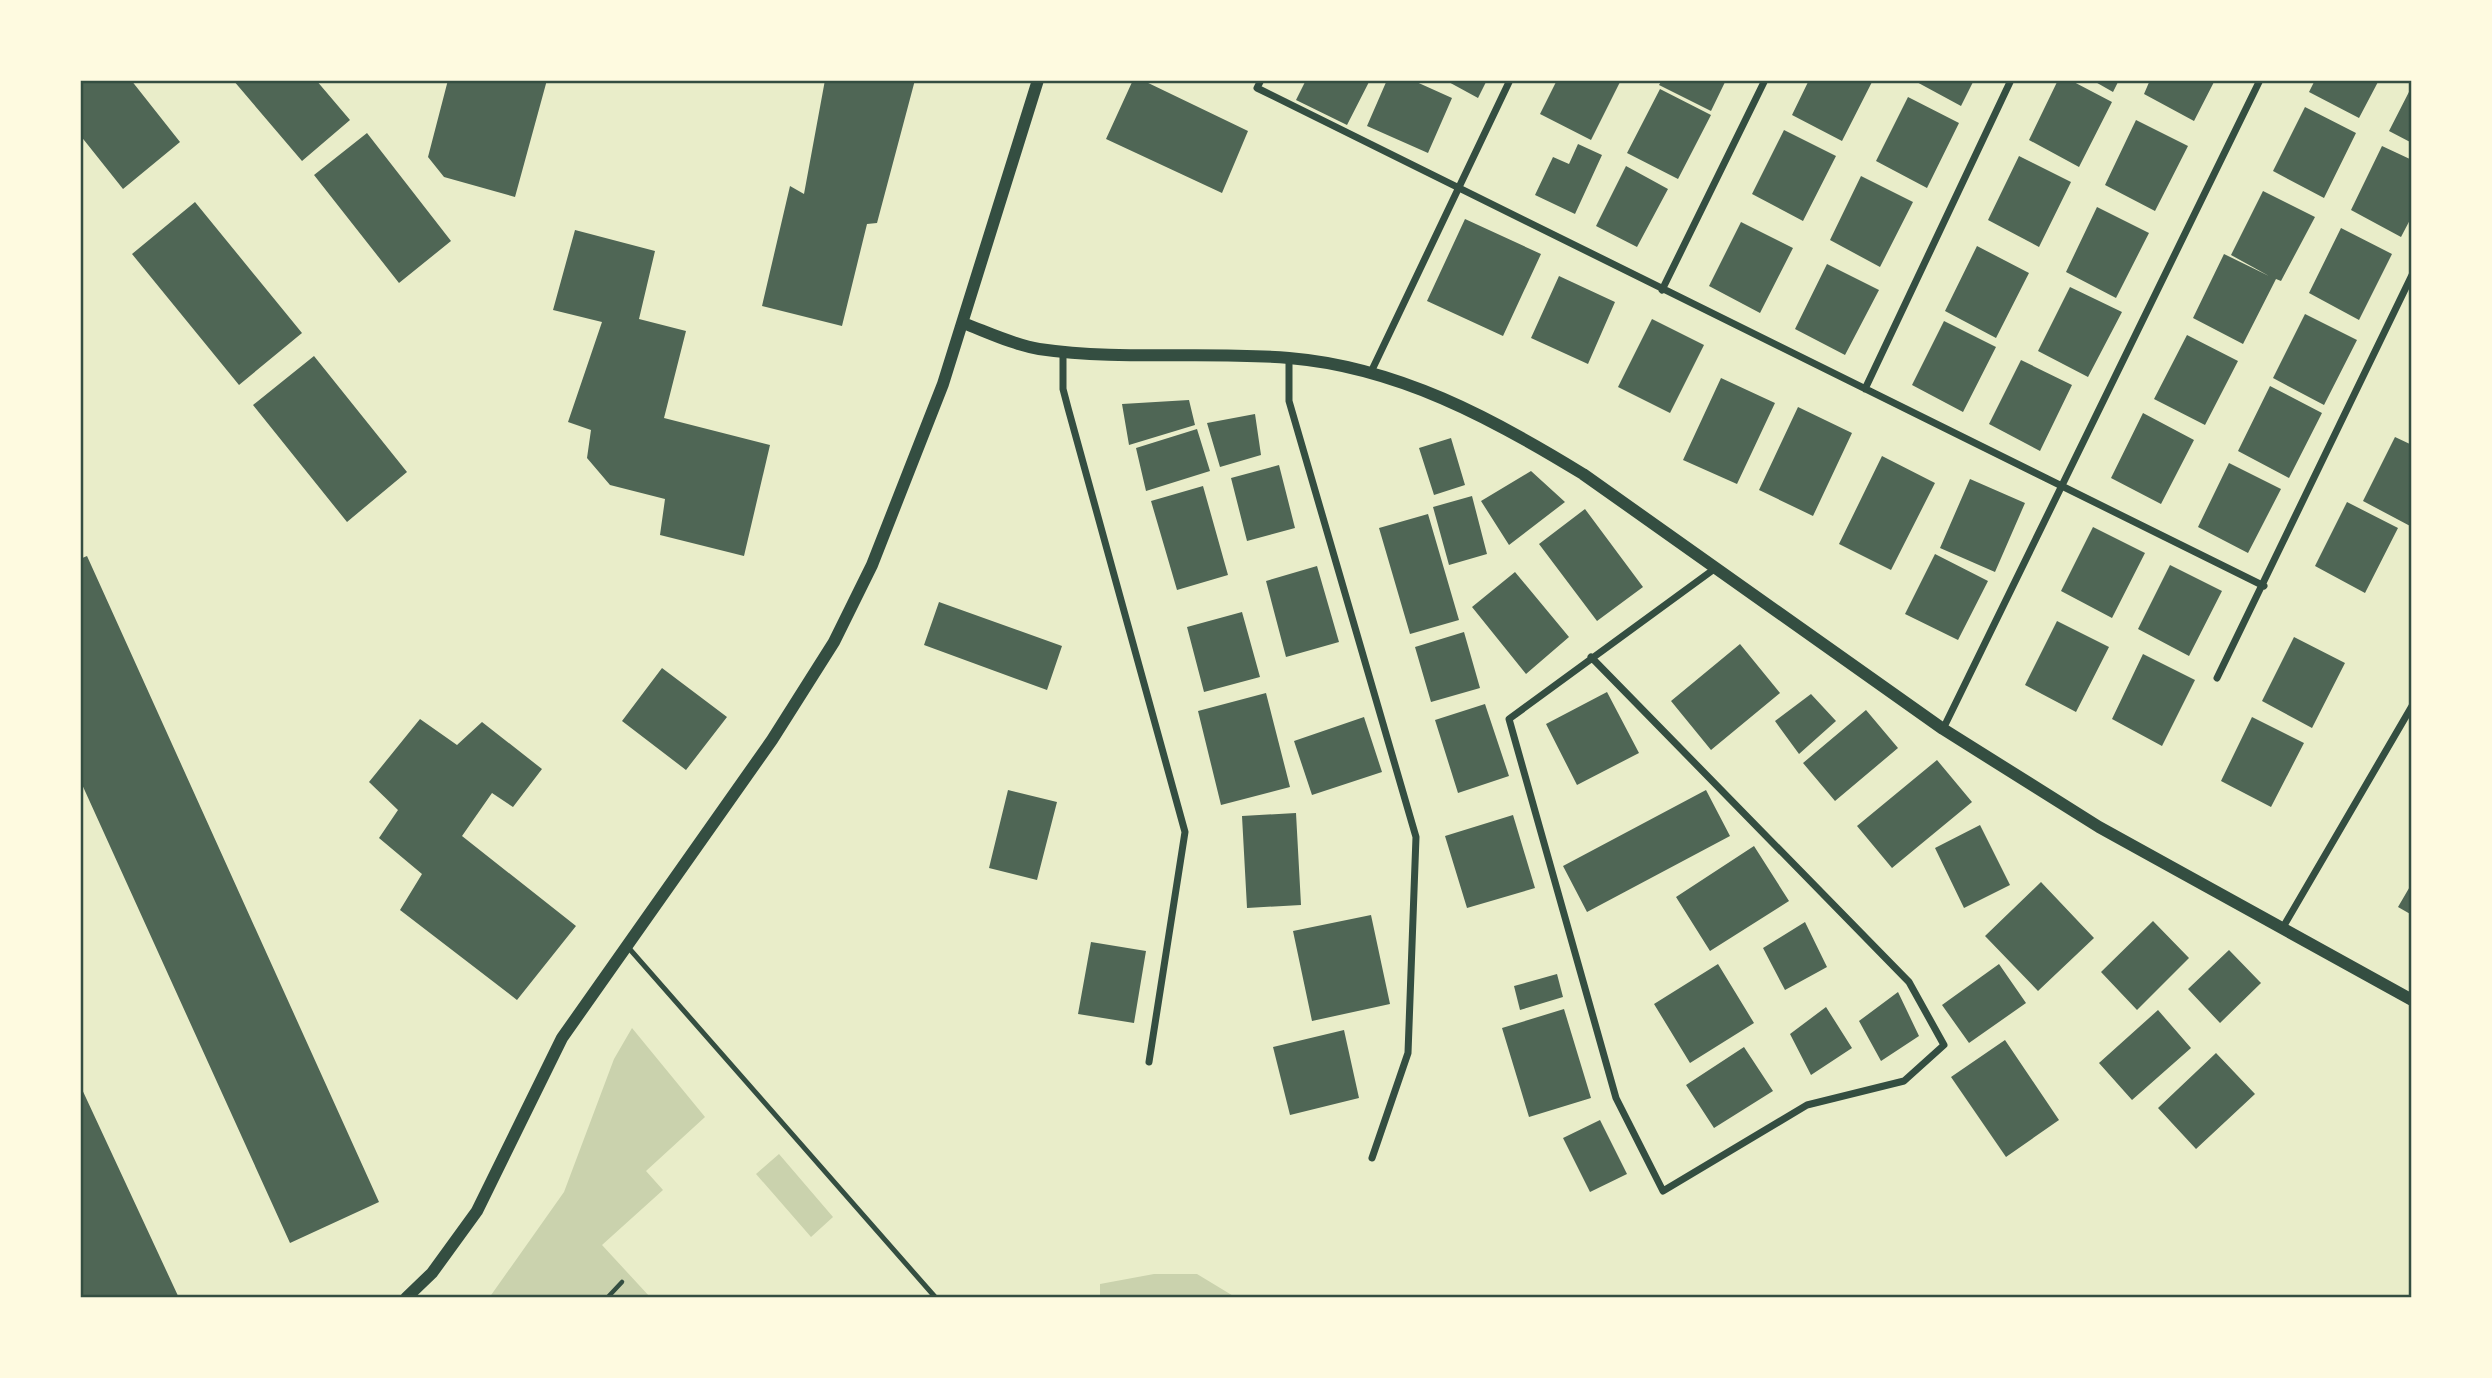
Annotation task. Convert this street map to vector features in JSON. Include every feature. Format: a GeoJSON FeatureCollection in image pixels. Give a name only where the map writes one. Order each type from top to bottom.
{"type":"FeatureCollection","features":[{"type":"Feature","properties":{"kind":"street"},"geometry":{"type":"LineString","coordinates":[[405,1297],[432,1273],[477,1212],[562,1038],[772,740],[834,642],[872,565],[905,483],[963,323],[1038,80]]}},
{"type":"Feature","properties":{"kind":"street"},"geometry":{"type":"LineString","coordinates":[[1261,80],[1257,88],[2264,586]]}},
{"type":"Feature","properties":{"kind":"street"},"geometry":{"type":"LineString","coordinates":[[1371,372],[1510,80]]}},
{"type":"Feature","properties":{"kind":"street"},"geometry":{"type":"LineString","coordinates":[[1662,290],[1765,80]]}},
{"type":"Feature","properties":{"kind":"street"},"geometry":{"type":"LineString","coordinates":[[1865,389],[2011,80]]}},
{"type":"Feature","properties":{"kind":"street"},"geometry":{"type":"LineString","coordinates":[[1944,729],[2260,80]]}},
{"type":"Feature","properties":{"kind":"street"},"geometry":{"type":"LineString","coordinates":[[2217,678],[2264,586],[2412,275]]}},
{"type":"Feature","properties":{"kind":"street"},"geometry":{"type":"LineString","coordinates":[[963,323],[1035,348],[1289,358],[1371,372],[1464,408],[1524,438],[1583,474],[1718,566],[1944,729],[2099,827],[2412,1000]]}},
{"type":"Feature","properties":{"kind":"street"},"geometry":{"type":"LineString","coordinates":[[1063,351],[1063,389],[1185,832],[1149,1062]]}},
{"type":"Feature","properties":{"kind":"street"},"geometry":{"type":"LineString","coordinates":[[1289,358],[1289,401],[1416,837],[1408,1053],[1372,1158]]}},
{"type":"Feature","properties":{"kind":"street"},"geometry":{"type":"LineString","coordinates":[[1591,656],[1909,982],[1944,1045],[1904,1081],[1807,1105],[1663,1191],[1616,1098],[1509,719],[1591,656],[1718,566]]}},
{"type":"Feature","properties":{"kind":"street"},"geometry":{"type":"LineString","coordinates":[[2282,929],[2412,706]]}},
{"type":"Feature","properties":{"kind":"lane"},"geometry":{"type":"LineString","coordinates":[[627,946],[936,1297]]}},
{"type":"Feature","properties":{"kind":"path"},"geometry":{"type":"LineString","coordinates":[[607,1297],[622,1282]]}},
{"type":"Feature","properties":{"kind":"green space"},"geometry":{"type":"Polygon","coordinates":[[[632,1028],[705,1117],[646,1171],[663,1190],[602,1245],[650,1297],[489,1298],[564,1192],[614,1059],[632,1028]]]}},
{"type":"Feature","properties":{"kind":"green space"},"geometry":{"type":"Polygon","coordinates":[[[779,1154],[833,1217],[811,1237],[756,1174],[779,1154]]]}},
{"type":"Feature","properties":{"kind":"green space"},"geometry":{"type":"Polygon","coordinates":[[[1154,1274],[1197,1274],[1235,1297],[1100,1297],[1100,1284],[1154,1274]]]}},
{"type":"Feature","properties":{"kind":"building"},"geometry":{"type":"Polygon","coordinates":[[[80,80],[131,80],[180,142],[123,189],[80,135],[80,80]]]}},
{"type":"Feature","properties":{"kind":"building"},"geometry":{"type":"Polygon","coordinates":[[[233,80],[316,80],[350,120],[302,161],[233,80]]]}},
{"type":"Feature","properties":{"kind":"building"},"geometry":{"type":"Polygon","coordinates":[[[448,80],[547,80],[515,197],[444,177],[428,157],[448,80]]]}},
{"type":"Feature","properties":{"kind":"building"},"geometry":{"type":"Polygon","coordinates":[[[825,80],[915,80],[877,223],[867,224],[842,326],[762,306],[790,186],[804,194],[825,80]]]}},
{"type":"Feature","properties":{"kind":"building"},"geometry":{"type":"Polygon","coordinates":[[[1133,80],[1142,80],[1248,131],[1222,193],[1106,139],[1133,80]]]}},
{"type":"Feature","properties":{"kind":"building"},"geometry":{"type":"Polygon","coordinates":[[[1306,80],[1370,80],[1347,125],[1296,100],[1306,80]]]}},
{"type":"Feature","properties":{"kind":"building"},"geometry":{"type":"Polygon","coordinates":[[[1387,80],[1412,80],[1452,98],[1428,153],[1367,126],[1387,80]]]}},
{"type":"Feature","properties":{"kind":"building"},"geometry":{"type":"Polygon","coordinates":[[[1445,80],[1487,80],[1478,98],[1445,80]]]}},
{"type":"Feature","properties":{"kind":"building"},"geometry":{"type":"Polygon","coordinates":[[[1557,80],[1621,80],[1591,140],[1540,114],[1557,80]]]}},
{"type":"Feature","properties":{"kind":"building"},"geometry":{"type":"Polygon","coordinates":[[[1662,80],[1726,80],[1711,111],[1659,85],[1662,80]]]}},
{"type":"Feature","properties":{"kind":"building"},"geometry":{"type":"Polygon","coordinates":[[[1809,80],[1873,80],[1842,141],[1792,115],[1809,80]]]}},
{"type":"Feature","properties":{"kind":"building"},"geometry":{"type":"Polygon","coordinates":[[[1913,80],[1974,80],[1961,106],[1913,80]]]}},
{"type":"Feature","properties":{"kind":"building"},"geometry":{"type":"Polygon","coordinates":[[[2058,80],[2070,80],[2112,102],[2079,167],[2029,140],[2058,80]]]}},
{"type":"Feature","properties":{"kind":"building"},"geometry":{"type":"Polygon","coordinates":[[[2092,80],[2119,80],[2113,92],[2092,80]]]}},
{"type":"Feature","properties":{"kind":"building"},"geometry":{"type":"Polygon","coordinates":[[[2150,80],[2215,80],[2194,121],[2144,94],[2150,80]]]}},
{"type":"Feature","properties":{"kind":"building"},"geometry":{"type":"Polygon","coordinates":[[[2315,80],[2379,80],[2359,118],[2309,92],[2315,80]]]}},
{"type":"Feature","properties":{"kind":"building"},"geometry":{"type":"Polygon","coordinates":[[[2412,86],[2412,143],[2389,131],[2412,86]]]}},
{"type":"Feature","properties":{"kind":"building"},"geometry":{"type":"Polygon","coordinates":[[[1660,89],[1711,115],[1678,179],[1627,153],[1660,89]]]}},
{"type":"Feature","properties":{"kind":"building"},"geometry":{"type":"Polygon","coordinates":[[[1908,97],[1959,123],[1927,188],[1876,161],[1908,97]]]}},
{"type":"Feature","properties":{"kind":"building"},"geometry":{"type":"Polygon","coordinates":[[[2305,107],[2356,133],[2324,198],[2273,171],[2305,107]]]}},
{"type":"Feature","properties":{"kind":"building"},"geometry":{"type":"Polygon","coordinates":[[[2136,120],[2188,146],[2155,211],[2105,185],[2136,120]]]}},
{"type":"Feature","properties":{"kind":"building"},"geometry":{"type":"Polygon","coordinates":[[[1784,130],[1836,156],[1803,221],[1752,194],[1784,130]]]}},
{"type":"Feature","properties":{"kind":"building"},"geometry":{"type":"Polygon","coordinates":[[[367,133],[451,241],[399,283],[314,175],[367,133]]]}},
{"type":"Feature","properties":{"kind":"building"},"geometry":{"type":"Polygon","coordinates":[[[1578,144],[1602,155],[1575,214],[1535,195],[1553,157],[1569,164],[1578,144]]]}},
{"type":"Feature","properties":{"kind":"building"},"geometry":{"type":"Polygon","coordinates":[[[2382,146],[2412,160],[2412,216],[2401,237],[2351,210],[2382,146]]]}},
{"type":"Feature","properties":{"kind":"building"},"geometry":{"type":"Polygon","coordinates":[[[2019,156],[2071,182],[2039,247],[1988,220],[2019,156]]]}},
{"type":"Feature","properties":{"kind":"building"},"geometry":{"type":"Polygon","coordinates":[[[1626,166],[1668,189],[1637,247],[1596,226],[1626,166]]]}},
{"type":"Feature","properties":{"kind":"building"},"geometry":{"type":"Polygon","coordinates":[[[1861,176],[1913,202],[1880,267],[1830,240],[1861,176]]]}},
{"type":"Feature","properties":{"kind":"building"},"geometry":{"type":"Polygon","coordinates":[[[2263,191],[2315,217],[2281,281],[2276,279],[2243,344],[2193,318],[2224,254],[2269,276],[2231,255],[2263,191]]]}},
{"type":"Feature","properties":{"kind":"building"},"geometry":{"type":"Polygon","coordinates":[[[195,202],[302,333],[239,385],[132,254],[195,202]]]}},
{"type":"Feature","properties":{"kind":"building"},"geometry":{"type":"Polygon","coordinates":[[[2097,207],[2149,233],[2116,298],[2066,272],[2097,207]]]}},
{"type":"Feature","properties":{"kind":"building"},"geometry":{"type":"Polygon","coordinates":[[[1465,219],[1541,254],[1503,336],[1427,301],[1465,219]]]}},
{"type":"Feature","properties":{"kind":"building"},"geometry":{"type":"Polygon","coordinates":[[[1741,222],[1793,248],[1760,313],[1709,286],[1741,222]]]}},
{"type":"Feature","properties":{"kind":"building"},"geometry":{"type":"Polygon","coordinates":[[[2341,228],[2392,254],[2359,320],[2309,293],[2341,228]]]}},
{"type":"Feature","properties":{"kind":"building"},"geometry":{"type":"Polygon","coordinates":[[[575,230],[655,251],[639,319],[686,331],[664,418],[770,445],[744,556],[660,535],[665,499],[610,485],[587,458],[591,430],[568,422],[602,322],[553,310],[575,230]]]}},
{"type":"Feature","properties":{"kind":"building"},"geometry":{"type":"Polygon","coordinates":[[[1977,246],[2029,273],[1996,338],[1945,311],[1977,246]]]}},
{"type":"Feature","properties":{"kind":"building"},"geometry":{"type":"Polygon","coordinates":[[[1827,264],[1879,290],[1845,355],[1795,329],[1827,264]]]}},
{"type":"Feature","properties":{"kind":"building"},"geometry":{"type":"Polygon","coordinates":[[[1559,276],[1615,302],[1588,364],[1531,338],[1559,276]]]}},
{"type":"Feature","properties":{"kind":"building"},"geometry":{"type":"Polygon","coordinates":[[[2070,287],[2122,312],[2088,377],[2038,351],[2070,287]]]}},
{"type":"Feature","properties":{"kind":"building"},"geometry":{"type":"Polygon","coordinates":[[[2305,314],[2357,340],[2324,405],[2273,378],[2305,314]]]}},
{"type":"Feature","properties":{"kind":"building"},"geometry":{"type":"Polygon","coordinates":[[[1652,319],[1704,345],[1670,413],[1618,387],[1652,319]]]}},
{"type":"Feature","properties":{"kind":"building"},"geometry":{"type":"Polygon","coordinates":[[[1944,321],[1996,347],[1963,412],[1912,385],[1944,321]]]}},
{"type":"Feature","properties":{"kind":"building"},"geometry":{"type":"Polygon","coordinates":[[[2187,335],[2238,361],[2205,425],[2154,399],[2187,335]]]}},
{"type":"Feature","properties":{"kind":"building"},"geometry":{"type":"Polygon","coordinates":[[[314,356],[407,472],[347,522],[253,405],[314,356]]]}},
{"type":"Feature","properties":{"kind":"building"},"geometry":{"type":"Polygon","coordinates":[[[2021,360],[2072,385],[2040,451],[1989,424],[2021,360]]]}},
{"type":"Feature","properties":{"kind":"building"},"geometry":{"type":"Polygon","coordinates":[[[1721,378],[1775,403],[1737,484],[1683,460],[1721,378]]]}},
{"type":"Feature","properties":{"kind":"building"},"geometry":{"type":"Polygon","coordinates":[[[2270,386],[2322,413],[2289,478],[2238,451],[2270,386]]]}},
{"type":"Feature","properties":{"kind":"building"},"geometry":{"type":"Polygon","coordinates":[[[1189,400],[1195,425],[1129,445],[1122,404],[1189,400]]]}},
{"type":"Feature","properties":{"kind":"building"},"geometry":{"type":"Polygon","coordinates":[[[1798,407],[1852,433],[1813,516],[1759,490],[1798,407]]]}},
{"type":"Feature","properties":{"kind":"building"},"geometry":{"type":"Polygon","coordinates":[[[2143,413],[2194,440],[2161,504],[2111,478],[2143,413]]]}},
{"type":"Feature","properties":{"kind":"building"},"geometry":{"type":"Polygon","coordinates":[[[1255,414],[1261,455],[1220,467],[1207,423],[1255,414]]]}},
{"type":"Feature","properties":{"kind":"building"},"geometry":{"type":"Polygon","coordinates":[[[1197,429],[1210,471],[1146,491],[1136,448],[1197,429]]]}},
{"type":"Feature","properties":{"kind":"building"},"geometry":{"type":"Polygon","coordinates":[[[2395,437],[2412,445],[2412,527],[2363,501],[2395,437]]]}},
{"type":"Feature","properties":{"kind":"building"},"geometry":{"type":"Polygon","coordinates":[[[1451,438],[1465,485],[1434,495],[1419,448],[1451,438]]]}},
{"type":"Feature","properties":{"kind":"building"},"geometry":{"type":"Polygon","coordinates":[[[1882,456],[1935,483],[1891,570],[1839,544],[1882,456]]]}},
{"type":"Feature","properties":{"kind":"building"},"geometry":{"type":"Polygon","coordinates":[[[2229,463],[2281,489],[2248,553],[2198,527],[2229,463]]]}},
{"type":"Feature","properties":{"kind":"building"},"geometry":{"type":"Polygon","coordinates":[[[1279,465],[1295,528],[1247,541],[1231,478],[1279,465]]]}},
{"type":"Feature","properties":{"kind":"building"},"geometry":{"type":"Polygon","coordinates":[[[1531,471],[1565,502],[1509,545],[1481,501],[1531,471]]]}},
{"type":"Feature","properties":{"kind":"building"},"geometry":{"type":"Polygon","coordinates":[[[1970,479],[2025,503],[1995,572],[1940,548],[1970,479]]]}},
{"type":"Feature","properties":{"kind":"building"},"geometry":{"type":"Polygon","coordinates":[[[1203,486],[1228,575],[1177,590],[1151,501],[1203,486]]]}},
{"type":"Feature","properties":{"kind":"building"},"geometry":{"type":"Polygon","coordinates":[[[1472,496],[1487,554],[1449,565],[1433,507],[1472,496]]]}},
{"type":"Feature","properties":{"kind":"building"},"geometry":{"type":"Polygon","coordinates":[[[2347,502],[2398,528],[2365,593],[2315,566],[2347,502]]]}},
{"type":"Feature","properties":{"kind":"building"},"geometry":{"type":"Polygon","coordinates":[[[1585,509],[1643,587],[1597,621],[1539,544],[1585,509]]]}},
{"type":"Feature","properties":{"kind":"building"},"geometry":{"type":"Polygon","coordinates":[[[1428,514],[1459,620],[1410,634],[1379,528],[1428,514]]]}},
{"type":"Feature","properties":{"kind":"building"},"geometry":{"type":"Polygon","coordinates":[[[2093,527],[2145,553],[2112,618],[2061,591],[2093,527]]]}},
{"type":"Feature","properties":{"kind":"building"},"geometry":{"type":"Polygon","coordinates":[[[1935,554],[1988,581],[1958,640],[1905,614],[1935,554]]]}},
{"type":"Feature","properties":{"kind":"building"},"geometry":{"type":"Polygon","coordinates":[[[87,556],[379,1202],[290,1243],[80,780],[80,559],[87,556]]]}},
{"type":"Feature","properties":{"kind":"building"},"geometry":{"type":"Polygon","coordinates":[[[2170,565],[2222,591],[2189,656],[2138,629],[2170,565]]]}},
{"type":"Feature","properties":{"kind":"building"},"geometry":{"type":"Polygon","coordinates":[[[1317,566],[1339,642],[1286,657],[1266,581],[1317,566]]]}},
{"type":"Feature","properties":{"kind":"building"},"geometry":{"type":"Polygon","coordinates":[[[1515,572],[1569,637],[1526,674],[1472,607],[1515,572]]]}},
{"type":"Feature","properties":{"kind":"building"},"geometry":{"type":"Polygon","coordinates":[[[939,602],[1062,646],[1047,690],[924,645],[939,602]]]}},
{"type":"Feature","properties":{"kind":"building"},"geometry":{"type":"Polygon","coordinates":[[[1242,612],[1260,677],[1204,692],[1187,627],[1242,612]]]}},
{"type":"Feature","properties":{"kind":"building"},"geometry":{"type":"Polygon","coordinates":[[[2057,621],[2109,647],[2076,712],[2025,685],[2057,621]]]}},
{"type":"Feature","properties":{"kind":"building"},"geometry":{"type":"Polygon","coordinates":[[[1464,632],[1480,688],[1431,702],[1415,647],[1464,632]]]}},
{"type":"Feature","properties":{"kind":"building"},"geometry":{"type":"Polygon","coordinates":[[[2294,637],[2345,663],[2312,728],[2262,701],[2294,637]]]}},
{"type":"Feature","properties":{"kind":"building"},"geometry":{"type":"Polygon","coordinates":[[[1740,644],[1780,693],[1711,750],[1671,701],[1740,644]]]}},
{"type":"Feature","properties":{"kind":"building"},"geometry":{"type":"Polygon","coordinates":[[[2143,654],[2195,680],[2162,746],[2112,719],[2143,654]]]}},
{"type":"Feature","properties":{"kind":"building"},"geometry":{"type":"Polygon","coordinates":[[[662,668],[727,717],[686,770],[622,721],[662,668]]]}},
{"type":"Feature","properties":{"kind":"building"},"geometry":{"type":"Polygon","coordinates":[[[1607,692],[1639,753],[1577,785],[1546,724],[1607,692]]]}},
{"type":"Feature","properties":{"kind":"building"},"geometry":{"type":"Polygon","coordinates":[[[1266,693],[1290,787],[1221,805],[1198,711],[1266,693]]]}},
{"type":"Feature","properties":{"kind":"building"},"geometry":{"type":"Polygon","coordinates":[[[1811,694],[1836,721],[1799,754],[1775,721],[1811,694]]]}},
{"type":"Feature","properties":{"kind":"building"},"geometry":{"type":"Polygon","coordinates":[[[1485,704],[1509,776],[1458,793],[1435,720],[1485,704]]]}},
{"type":"Feature","properties":{"kind":"building"},"geometry":{"type":"Polygon","coordinates":[[[1866,710],[1898,748],[1835,801],[1803,763],[1866,710]]]}},
{"type":"Feature","properties":{"kind":"building"},"geometry":{"type":"Polygon","coordinates":[[[1364,717],[1382,772],[1312,795],[1294,741],[1364,717]]]}},
{"type":"Feature","properties":{"kind":"building"},"geometry":{"type":"Polygon","coordinates":[[[2252,717],[2304,743],[2271,807],[2221,781],[2252,717]]]}},
{"type":"Feature","properties":{"kind":"building"},"geometry":{"type":"Polygon","coordinates":[[[420,719],[457,745],[482,722],[542,769],[513,807],[492,793],[462,836],[576,926],[517,1000],[400,910],[422,874],[379,838],[398,810],[369,782],[420,719]]]}},
{"type":"Feature","properties":{"kind":"building"},"geometry":{"type":"Polygon","coordinates":[[[1937,760],[1972,802],[1892,868],[1857,826],[1937,760]]]}},
{"type":"Feature","properties":{"kind":"building"},"geometry":{"type":"Polygon","coordinates":[[[1008,790],[1057,802],[1037,880],[989,868],[1008,790]]]}},
{"type":"Feature","properties":{"kind":"building"},"geometry":{"type":"Polygon","coordinates":[[[1706,790],[1730,836],[1587,912],[1563,866],[1706,790]]]}},
{"type":"Feature","properties":{"kind":"building"},"geometry":{"type":"Polygon","coordinates":[[[1296,813],[1301,905],[1247,908],[1242,816],[1296,813]]]}},
{"type":"Feature","properties":{"kind":"building"},"geometry":{"type":"Polygon","coordinates":[[[1513,815],[1535,888],[1467,908],[1445,836],[1513,815]]]}},
{"type":"Feature","properties":{"kind":"building"},"geometry":{"type":"Polygon","coordinates":[[[1980,825],[2010,885],[1964,908],[1935,848],[1980,825]]]}},
{"type":"Feature","properties":{"kind":"building"},"geometry":{"type":"Polygon","coordinates":[[[1754,846],[1789,901],[1710,951],[1676,897],[1754,846]]]}},
{"type":"Feature","properties":{"kind":"building"},"geometry":{"type":"Polygon","coordinates":[[[2041,882],[2094,938],[2038,991],[1985,936],[2041,882]]]}},
{"type":"Feature","properties":{"kind":"building"},"geometry":{"type":"Polygon","coordinates":[[[2412,883],[2412,915],[2398,907],[2412,883]]]}},
{"type":"Feature","properties":{"kind":"building"},"geometry":{"type":"Polygon","coordinates":[[[1371,915],[1390,1004],[1312,1021],[1293,931],[1371,915]]]}},
{"type":"Feature","properties":{"kind":"building"},"geometry":{"type":"Polygon","coordinates":[[[2153,921],[2189,958],[2137,1010],[2101,972],[2153,921]]]}},
{"type":"Feature","properties":{"kind":"building"},"geometry":{"type":"Polygon","coordinates":[[[1805,922],[1827,967],[1785,990],[1763,948],[1805,922]]]}},
{"type":"Feature","properties":{"kind":"building"},"geometry":{"type":"Polygon","coordinates":[[[1091,942],[1146,951],[1134,1023],[1078,1014],[1091,942]]]}},
{"type":"Feature","properties":{"kind":"building"},"geometry":{"type":"Polygon","coordinates":[[[2229,950],[2261,983],[2220,1023],[2188,989],[2229,950]]]}},
{"type":"Feature","properties":{"kind":"building"},"geometry":{"type":"Polygon","coordinates":[[[1718,964],[1754,1023],[1690,1063],[1654,1004],[1718,964]]]}},
{"type":"Feature","properties":{"kind":"building"},"geometry":{"type":"Polygon","coordinates":[[[1999,964],[2026,1003],[1969,1043],[1942,1005],[1999,964]]]}},
{"type":"Feature","properties":{"kind":"building"},"geometry":{"type":"Polygon","coordinates":[[[1557,974],[1563,997],[1520,1010],[1514,986],[1557,974]]]}},
{"type":"Feature","properties":{"kind":"building"},"geometry":{"type":"Polygon","coordinates":[[[1898,992],[1919,1036],[1881,1061],[1859,1021],[1898,992]]]}},
{"type":"Feature","properties":{"kind":"building"},"geometry":{"type":"Polygon","coordinates":[[[1826,1007],[1852,1048],[1811,1075],[1790,1034],[1826,1007]]]}},
{"type":"Feature","properties":{"kind":"building"},"geometry":{"type":"Polygon","coordinates":[[[1564,1009],[1591,1098],[1529,1117],[1502,1028],[1564,1009]]]}},
{"type":"Feature","properties":{"kind":"building"},"geometry":{"type":"Polygon","coordinates":[[[2158,1010],[2191,1048],[2132,1100],[2099,1063],[2158,1010]]]}},
{"type":"Feature","properties":{"kind":"building"},"geometry":{"type":"Polygon","coordinates":[[[1344,1030],[1359,1098],[1290,1115],[1273,1047],[1344,1030]]]}},
{"type":"Feature","properties":{"kind":"building"},"geometry":{"type":"Polygon","coordinates":[[[2005,1040],[2059,1120],[2006,1157],[1951,1077],[2005,1040]]]}},
{"type":"Feature","properties":{"kind":"building"},"geometry":{"type":"Polygon","coordinates":[[[1744,1047],[1773,1091],[1714,1128],[1686,1085],[1744,1047]]]}},
{"type":"Feature","properties":{"kind":"building"},"geometry":{"type":"Polygon","coordinates":[[[2216,1053],[2255,1094],[2196,1149],[2158,1108],[2216,1053]]]}},
{"type":"Feature","properties":{"kind":"building"},"geometry":{"type":"Polygon","coordinates":[[[80,1085],[179,1298],[83,1298],[80,1085]]]}},
{"type":"Feature","properties":{"kind":"building"},"geometry":{"type":"Polygon","coordinates":[[[1600,1120],[1627,1174],[1590,1192],[1563,1138],[1600,1120]]]}}]}
